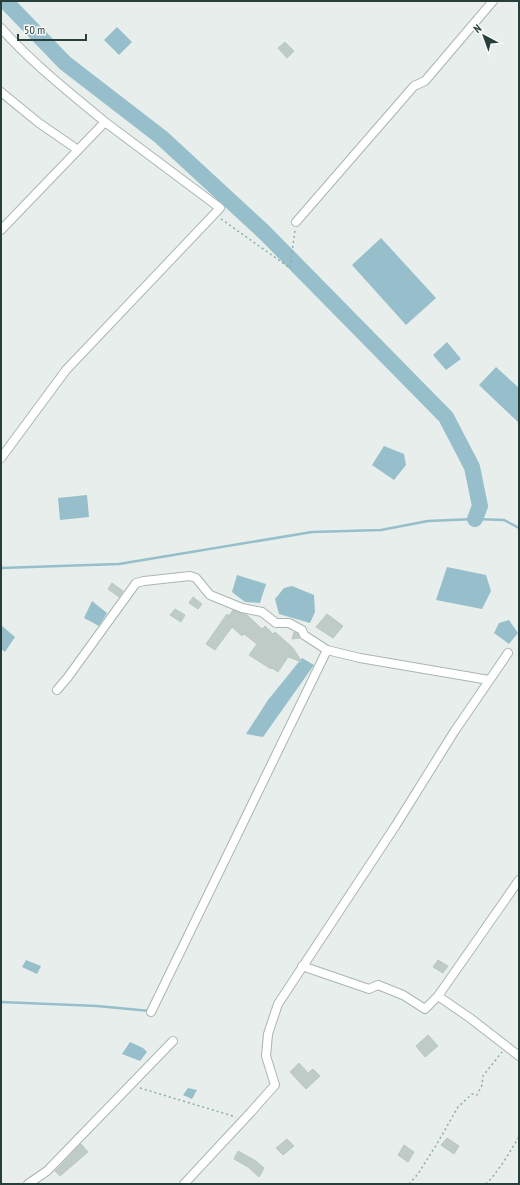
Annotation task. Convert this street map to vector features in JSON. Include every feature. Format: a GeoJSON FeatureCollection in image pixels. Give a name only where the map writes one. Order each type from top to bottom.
{"type":"FeatureCollection","features":[{"type":"Feature","properties":{"kind":"street"},"geometry":{"type":"LineString","coordinates":[[296,222],[414,86],[425,81],[493,1]]}},
{"type":"Feature","properties":{"kind":"street"},"geometry":{"type":"LineString","coordinates":[[1,28],[31,60],[57,83],[105,122],[220,208],[66,370],[1,458]]}},
{"type":"Feature","properties":{"kind":"street"},"geometry":{"type":"LineString","coordinates":[[1,92],[39,123],[78,150]]}},
{"type":"Feature","properties":{"kind":"street"},"geometry":{"type":"LineString","coordinates":[[1,230],[105,122]]}},
{"type":"Feature","properties":{"kind":"street"},"geometry":{"type":"LineString","coordinates":[[57,690],[136,583],[190,576],[196,578],[210,595],[242,608],[262,612],[276,623],[289,623],[302,630],[304,636],[327,650],[360,658],[489,680]]}},
{"type":"Feature","properties":{"kind":"street"},"geometry":{"type":"LineString","coordinates":[[151,1012],[327,650]]}},
{"type":"Feature","properties":{"kind":"street"},"geometry":{"type":"LineString","coordinates":[[184,1184],[275,1085],[266,1056],[268,1034],[278,1004],[396,825],[454,732],[508,653]]}},
{"type":"Feature","properties":{"kind":"street"},"geometry":{"type":"LineString","coordinates":[[302,966],[369,989],[378,985],[390,989],[425,1009],[438,996],[519,880]]}},
{"type":"Feature","properties":{"kind":"street"},"geometry":{"type":"LineString","coordinates":[[438,996],[470,1018],[519,1056]]}},
{"type":"Feature","properties":{"kind":"street"},"geometry":{"type":"LineString","coordinates":[[28,1184],[47,1171],[173,1041]]}},
{"type":"Feature","properties":{"kind":"path"},"geometry":{"type":"LineString","coordinates":[[214,214],[290,268],[296,222]]}},
{"type":"Feature","properties":{"kind":"path"},"geometry":{"type":"LineString","coordinates":[[409,1184],[418,1174],[458,1107],[472,1094],[477,1095],[482,1085],[483,1076],[507,1046]]}},
{"type":"Feature","properties":{"kind":"path"},"geometry":{"type":"LineString","coordinates":[[130,1085],[244,1120]]}},
{"type":"Feature","properties":{"kind":"path"},"geometry":{"type":"LineString","coordinates":[[486,1184],[494,1176],[519,1137]]}},
{"type":"Feature","properties":{"kind":"water"},"geometry":{"type":"Polygon","coordinates":[[[117,27],[132,42],[119,55],[104,40],[117,27]]]}},
{"type":"Feature","properties":{"kind":"water"},"geometry":{"type":"Polygon","coordinates":[[[381,238],[436,298],[406,325],[352,265],[381,238]]]}},
{"type":"Feature","properties":{"kind":"water"},"geometry":{"type":"Polygon","coordinates":[[[447,342],[461,359],[446,370],[433,355],[447,342]]]}},
{"type":"Feature","properties":{"kind":"water"},"geometry":{"type":"Polygon","coordinates":[[[496,367],[519,388],[519,423],[479,385],[496,367]]]}},
{"type":"Feature","properties":{"kind":"water"},"geometry":{"type":"Polygon","coordinates":[[[384,446],[404,454],[406,465],[394,480],[372,465],[384,446]]]}},
{"type":"Feature","properties":{"kind":"water"},"geometry":{"type":"Polygon","coordinates":[[[87,495],[89,517],[60,520],[58,498],[87,495]]]}},
{"type":"Feature","properties":{"kind":"water"},"geometry":{"type":"Polygon","coordinates":[[[447,567],[486,575],[491,591],[482,609],[436,600],[447,567]]]}},
{"type":"Feature","properties":{"kind":"water"},"geometry":{"type":"Polygon","coordinates":[[[237,575],[266,584],[260,603],[245,602],[232,592],[237,575]]]}},
{"type":"Feature","properties":{"kind":"water"},"geometry":{"type":"Polygon","coordinates":[[[292,586],[314,595],[315,612],[310,623],[279,614],[275,599],[284,588],[292,586]]]}},
{"type":"Feature","properties":{"kind":"water"},"geometry":{"type":"Polygon","coordinates":[[[92,601],[107,613],[99,626],[84,618],[92,601]]]}},
{"type":"Feature","properties":{"kind":"water"},"geometry":{"type":"Polygon","coordinates":[[[509,620],[518,633],[509,644],[494,633],[499,623],[509,620]]]}},
{"type":"Feature","properties":{"kind":"water"},"geometry":{"type":"Polygon","coordinates":[[[2,626],[15,637],[5,652],[1,649],[2,626]]]}},
{"type":"Feature","properties":{"kind":"water"},"geometry":{"type":"Polygon","coordinates":[[[302,658],[314,665],[263,737],[246,734],[268,700],[302,658]]]}},
{"type":"Feature","properties":{"kind":"water"},"geometry":{"type":"Polygon","coordinates":[[[26,960],[41,966],[37,974],[22,967],[26,960]]]}},
{"type":"Feature","properties":{"kind":"water"},"geometry":{"type":"Polygon","coordinates":[[[130,1042],[143,1048],[147,1052],[140,1061],[122,1054],[130,1042]]]}},
{"type":"Feature","properties":{"kind":"water"},"geometry":{"type":"Polygon","coordinates":[[[188,1088],[197,1090],[192,1099],[183,1095],[188,1088]]]}},
{"type":"Feature","properties":{"kind":"building"},"geometry":{"type":"Polygon","coordinates":[[[285,42],[294,51],[287,58],[278,48],[285,42]]]}},
{"type":"Feature","properties":{"kind":"building"},"geometry":{"type":"Polygon","coordinates":[[[112,583],[123,591],[119,597],[108,589],[112,583]]]}},
{"type":"Feature","properties":{"kind":"building"},"geometry":{"type":"Polygon","coordinates":[[[193,597],[202,604],[198,609],[189,603],[193,597]]]}},
{"type":"Feature","properties":{"kind":"building"},"geometry":{"type":"Polygon","coordinates":[[[175,609],[185,615],[181,622],[170,615],[175,609]]]}},
{"type":"Feature","properties":{"kind":"building"},"geometry":{"type":"Polygon","coordinates":[[[233,610],[247,615],[262,629],[265,626],[273,634],[275,632],[293,648],[302,662],[288,657],[278,672],[272,668],[271,669],[249,655],[257,644],[244,634],[242,636],[232,627],[215,650],[206,644],[227,614],[229,616],[233,610]]]}},
{"type":"Feature","properties":{"kind":"building"},"geometry":{"type":"Polygon","coordinates":[[[327,614],[343,626],[333,638],[316,627],[327,614]]]}},
{"type":"Feature","properties":{"kind":"building"},"geometry":{"type":"Polygon","coordinates":[[[294,632],[298,634],[300,638],[292,639],[294,632]]]}},
{"type":"Feature","properties":{"kind":"building"},"geometry":{"type":"Polygon","coordinates":[[[438,960],[448,966],[443,973],[433,967],[438,960]]]}},
{"type":"Feature","properties":{"kind":"building"},"geometry":{"type":"Polygon","coordinates":[[[428,1035],[438,1046],[425,1057],[416,1046],[428,1035]]]}},
{"type":"Feature","properties":{"kind":"building"},"geometry":{"type":"Polygon","coordinates":[[[299,1063],[308,1073],[313,1069],[320,1076],[306,1089],[290,1072],[299,1063]]]}},
{"type":"Feature","properties":{"kind":"building"},"geometry":{"type":"Polygon","coordinates":[[[447,1138],[459,1146],[454,1154],[441,1145],[447,1138]]]}},
{"type":"Feature","properties":{"kind":"building"},"geometry":{"type":"Polygon","coordinates":[[[287,1139],[294,1146],[283,1155],[276,1148],[287,1139]]]}},
{"type":"Feature","properties":{"kind":"building"},"geometry":{"type":"Polygon","coordinates":[[[81,1144],[88,1152],[60,1176],[55,1171],[81,1144]]]}},
{"type":"Feature","properties":{"kind":"building"},"geometry":{"type":"Polygon","coordinates":[[[404,1145],[414,1152],[408,1162],[398,1155],[404,1145]]]}},
{"type":"Feature","properties":{"kind":"building"},"geometry":{"type":"Polygon","coordinates":[[[238,1151],[256,1161],[264,1168],[259,1177],[248,1167],[234,1159],[238,1151]]]}},
{"type":"Feature","properties":{"kind":"waterway"},"geometry":{"type":"LineString","coordinates":[[5,1],[65,63],[161,137],[265,233],[446,417],[472,467],[480,506],[475,519]]}},
{"type":"Feature","properties":{"kind":"waterway"},"geometry":{"type":"LineString","coordinates":[[1,568],[119,564],[312,532],[381,530],[428,521],[475,519],[504,520],[519,528]]}},
{"type":"Feature","properties":{"kind":"waterway"},"geometry":{"type":"LineString","coordinates":[[1,1002],[97,1006],[150,1011]]}}]}
